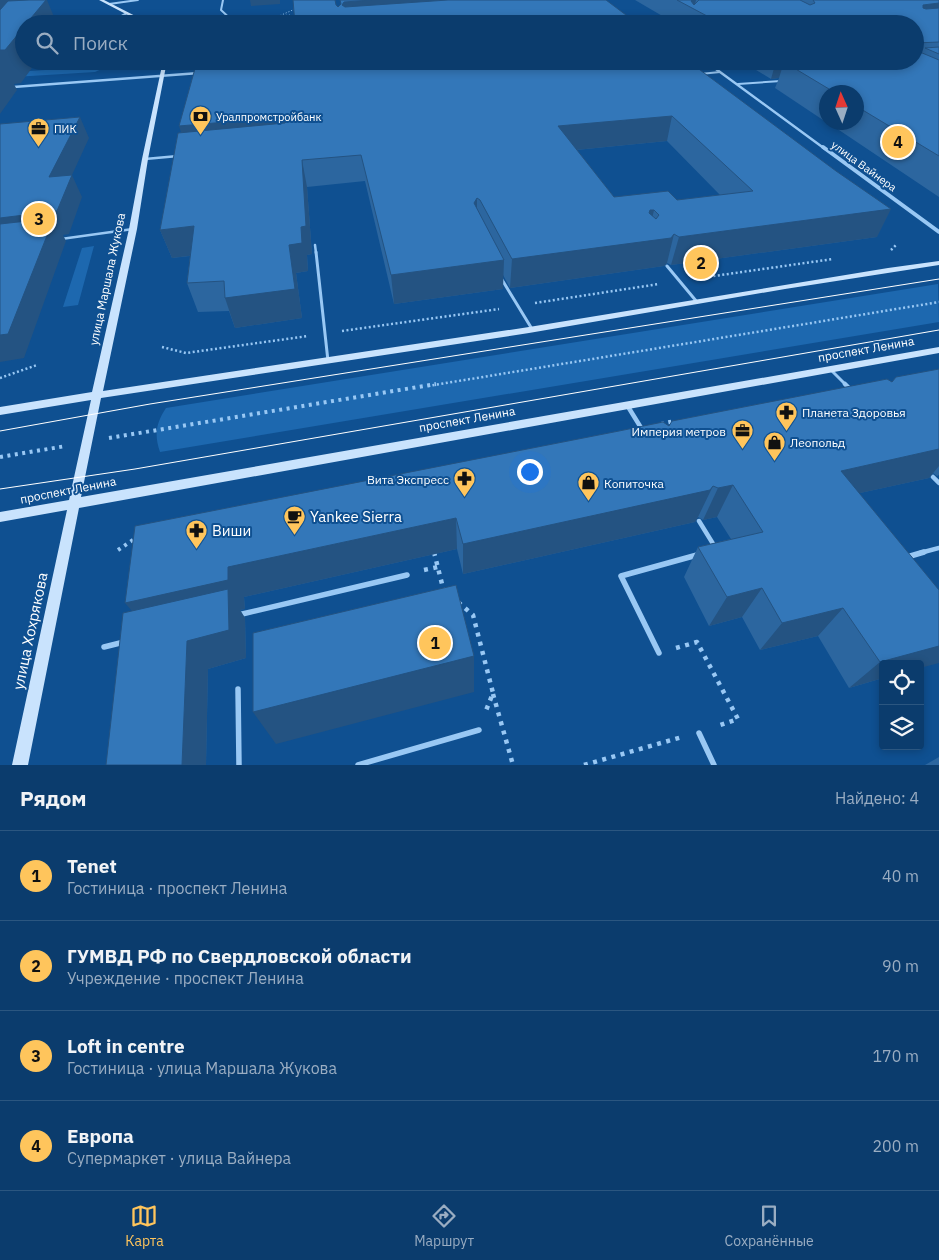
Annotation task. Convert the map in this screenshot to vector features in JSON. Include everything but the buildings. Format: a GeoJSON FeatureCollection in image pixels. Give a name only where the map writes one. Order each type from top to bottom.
{"type":"FeatureCollection","features":[{"type":"Feature","properties":{"kind":"main road"},"geometry":{"type":"LineString","coordinates":[[100,0],[131,15]]}},
{"type":"Feature","properties":{"kind":"main road","name":"улица Маршала Жукова"},"geometry":{"type":"LineString","coordinates":[[74,503],[98,394],[104,356],[133,229],[163,70]]}},
{"type":"Feature","properties":{"kind":"main road"},"geometry":{"type":"LineString","coordinates":[[0,411],[98,394],[328,361],[939,264]]}},
{"type":"Feature","properties":{"kind":"main road","name":"проспект Ленина"},"geometry":{"type":"LineString","coordinates":[[0,517],[939,350]]}},
{"type":"Feature","properties":{"kind":"main road","name":"улица Хохрякова"},"geometry":{"type":"LineString","coordinates":[[20,765],[74,503]]}},
{"type":"Feature","properties":{"kind":"street","name":"улица Вайнера"},"geometry":{"type":"LineString","coordinates":[[717,70],[939,232]]}},
{"type":"Feature","properties":{"kind":"street"},"geometry":{"type":"LineString","coordinates":[[0,88],[202,73]]}},
{"type":"Feature","properties":{"kind":"lane"},"geometry":{"type":"LineString","coordinates":[[109,4],[138,0]]}},
{"type":"Feature","properties":{"kind":"lane"},"geometry":{"type":"LineString","coordinates":[[223,0],[221,10],[226,15]]}},
{"type":"Feature","properties":{"kind":"lane"},"geometry":{"type":"LineString","coordinates":[[123,15],[127,13]]}},
{"type":"Feature","properties":{"kind":"lane"},"geometry":{"type":"LineString","coordinates":[[692,74],[720,72]]}},
{"type":"Feature","properties":{"kind":"lane"},"geometry":{"type":"LineString","coordinates":[[738,84],[785,80]]}},
{"type":"Feature","properties":{"kind":"lane"},"geometry":{"type":"LineString","coordinates":[[145,159],[178,156]]}},
{"type":"Feature","properties":{"kind":"lane"},"geometry":{"type":"LineString","coordinates":[[58,239],[133,229]]}},
{"type":"Feature","properties":{"kind":"lane"},"geometry":{"type":"LineString","coordinates":[[315,245],[328,361]]}},
{"type":"Feature","properties":{"kind":"lane"},"geometry":{"type":"LineString","coordinates":[[667,266],[697,302]]}},
{"type":"Feature","properties":{"kind":"lane"},"geometry":{"type":"LineString","coordinates":[[498,272],[532,329]]}},
{"type":"Feature","properties":{"kind":"lane"},"geometry":{"type":"LineString","coordinates":[[830,368],[856,396]]}},
{"type":"Feature","properties":{"kind":"lane"},"geometry":{"type":"LineString","coordinates":[[627,405],[646,435]]}},
{"type":"Feature","properties":{"kind":"lane"},"geometry":{"type":"LineString","coordinates":[[933,477],[939,483]]}},
{"type":"Feature","properties":{"kind":"lane"},"geometry":{"type":"LineString","coordinates":[[659,653],[621,576],[717,550],[699,521]]}},
{"type":"Feature","properties":{"kind":"lane"},"geometry":{"type":"LineString","coordinates":[[902,558],[939,548]]}},
{"type":"Feature","properties":{"kind":"lane"},"geometry":{"type":"LineString","coordinates":[[227,617],[407,575]]}},
{"type":"Feature","properties":{"kind":"lane"},"geometry":{"type":"LineString","coordinates":[[104,646],[133,640]]}},
{"type":"Feature","properties":{"kind":"lane"},"geometry":{"type":"LineString","coordinates":[[238,689],[239,765]]}},
{"type":"Feature","properties":{"kind":"lane"},"geometry":{"type":"LineString","coordinates":[[358,765],[479,730]]}},
{"type":"Feature","properties":{"kind":"lane"},"geometry":{"type":"LineString","coordinates":[[698,732],[714,765]]}},
{"type":"Feature","properties":{"kind":"path"},"geometry":{"type":"LineString","coordinates":[[280,15],[295,9]]}},
{"type":"Feature","properties":{"kind":"path"},"geometry":{"type":"LineString","coordinates":[[144,432],[939,302]]}},
{"type":"Feature","properties":{"kind":"path"},"geometry":{"type":"LineString","coordinates":[[0,378],[37,365]]}},
{"type":"Feature","properties":{"kind":"path"},"geometry":{"type":"LineString","coordinates":[[641,428],[677,421]]}},
{"type":"Feature","properties":{"kind":"path"},"geometry":{"type":"LineString","coordinates":[[118,550],[142,534]]}},
{"type":"Feature","properties":{"kind":"path"},"geometry":{"type":"LineString","coordinates":[[433,548],[443,588],[449,594]]}},
{"type":"Feature","properties":{"kind":"path"},"geometry":{"type":"LineString","coordinates":[[455,599],[473,615],[513,765]]}},
{"type":"Feature","properties":{"kind":"path"},"geometry":{"type":"LineString","coordinates":[[584,765],[738,719],[697,642],[659,653]]}},
{"type":"Feature","properties":{"kind":"path"},"geometry":{"type":"LineString","coordinates":[[479,730],[493,693]]}},
{"type":"Feature","properties":{"kind":"shaded area"},"geometry":{"type":"Polygon","coordinates":[[[99,70],[95,72],[14,77],[13,72],[99,70]]]}},
{"type":"Feature","properties":{"kind":"shaded area"},"geometry":{"type":"Polygon","coordinates":[[[94,246],[78,305],[63,307],[82,248],[94,246]]]}},
{"type":"Feature","properties":{"kind":"shaded area"},"geometry":{"type":"Polygon","coordinates":[[[938,284],[939,322],[160,452],[158,446],[157,429],[166,408],[938,284]]]}},
{"type":"Feature","properties":{"kind":"tram line"},"geometry":{"type":"LineString","coordinates":[[0,431],[150,404],[939,279]]}},
{"type":"Feature","properties":{"kind":"tram line"},"geometry":{"type":"LineString","coordinates":[[0,489],[135,469],[939,330]]}},
{"type":"Feature","properties":{"kind":"place","name":"Уралпромстройбанк"},"geometry":{"type":"Point","coordinates":[200,136]}},
{"type":"Feature","properties":{"kind":"place","name":"Европа"},"geometry":{"type":"Point","coordinates":[898,142]}},
{"type":"Feature","properties":{"kind":"place","name":"ПИК"},"geometry":{"type":"Point","coordinates":[38,148]}},
{"type":"Feature","properties":{"kind":"place","name":"Loft in centre"},"geometry":{"type":"Point","coordinates":[39,219]}},
{"type":"Feature","properties":{"kind":"place","name":"ГУМВД РФ по Свердловской области"},"geometry":{"type":"Point","coordinates":[701,263]}},
{"type":"Feature","properties":{"kind":"place","name":"Планета Здоровья"},"geometry":{"type":"Point","coordinates":[786,431]}},
{"type":"Feature","properties":{"kind":"place","name":"Империя метров"},"geometry":{"type":"Point","coordinates":[742,450]}},
{"type":"Feature","properties":{"kind":"place","name":"Леопольд"},"geometry":{"type":"Point","coordinates":[774,461]}},
{"type":"Feature","properties":{"kind":"place","name":"Вита Экспресс"},"geometry":{"type":"Point","coordinates":[465,498]}},
{"type":"Feature","properties":{"kind":"place","name":"Копиточка"},"geometry":{"type":"Point","coordinates":[588,502]}},
{"type":"Feature","properties":{"kind":"place","name":"Yankee Sierra"},"geometry":{"type":"Point","coordinates":[294,535]}},
{"type":"Feature","properties":{"kind":"place","name":"Виши"},"geometry":{"type":"Point","coordinates":[196,549]}},
{"type":"Feature","properties":{"kind":"place","name":"Tenet"},"geometry":{"type":"Point","coordinates":[435,643]}}]}
